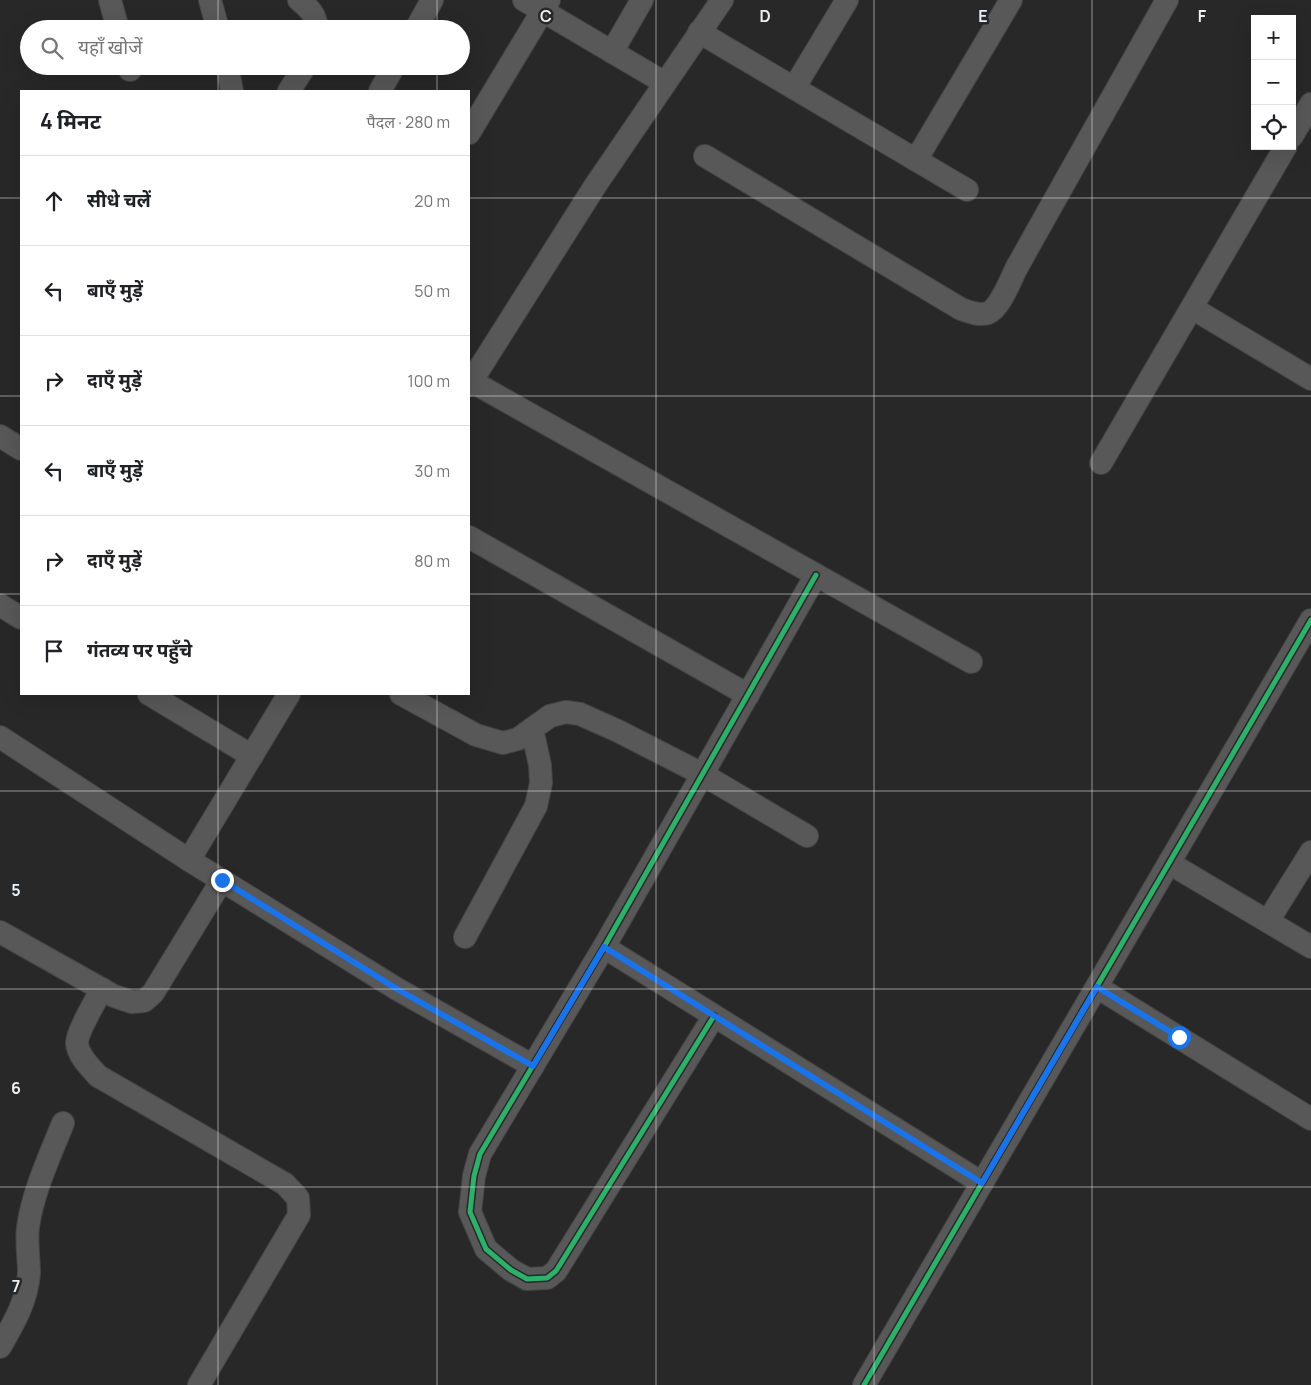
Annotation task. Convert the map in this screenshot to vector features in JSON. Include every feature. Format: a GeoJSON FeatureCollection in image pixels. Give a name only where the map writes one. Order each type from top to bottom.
{"type":"FeatureCollection","features":[{"type":"Feature","properties":{"kind":"street"},"geometry":{"type":"LineString","coordinates":[[110,0],[116,20]]}},
{"type":"Feature","properties":{"kind":"street"},"geometry":{"type":"LineString","coordinates":[[210,0],[216,20]]}},
{"type":"Feature","properties":{"kind":"street"},"geometry":{"type":"LineString","coordinates":[[299,0],[309,8],[316,20]]}},
{"type":"Feature","properties":{"kind":"street"},"geometry":{"type":"LineString","coordinates":[[421,20],[432,0]]}},
{"type":"Feature","properties":{"kind":"street"},"geometry":{"type":"LineString","coordinates":[[524,0],[546,6],[612,52],[665,83]]}},
{"type":"Feature","properties":{"kind":"street"},"geometry":{"type":"LineString","coordinates":[[612,52],[642,0]]}},
{"type":"Feature","properties":{"kind":"street"},"geometry":{"type":"LineString","coordinates":[[470,380],[595,186],[722,0]]}},
{"type":"Feature","properties":{"kind":"street"},"geometry":{"type":"LineString","coordinates":[[794,88],[847,0]]}},
{"type":"Feature","properties":{"kind":"street"},"geometry":{"type":"LineString","coordinates":[[916,160],[1011,0]]}},
{"type":"Feature","properties":{"kind":"street"},"geometry":{"type":"LineString","coordinates":[[705,156],[961,309],[977,314],[988,313],[998,304],[1167,0]]}},
{"type":"Feature","properties":{"kind":"street"},"geometry":{"type":"LineString","coordinates":[[470,130],[546,6]]}},
{"type":"Feature","properties":{"kind":"street"},"geometry":{"type":"LineString","coordinates":[[699,32],[967,190]]}},
{"type":"Feature","properties":{"kind":"street"},"geometry":{"type":"LineString","coordinates":[[229,75],[232,90]]}},
{"type":"Feature","properties":{"kind":"street"},"geometry":{"type":"LineString","coordinates":[[290,90],[299,75]]}},
{"type":"Feature","properties":{"kind":"street"},"geometry":{"type":"LineString","coordinates":[[381,90],[389,75]]}},
{"type":"Feature","properties":{"kind":"street"},"geometry":{"type":"LineString","coordinates":[[1296,129],[1311,104]]}},
{"type":"Feature","properties":{"kind":"street"},"geometry":{"type":"LineString","coordinates":[[1101,463],[1284,150]]}},
{"type":"Feature","properties":{"kind":"street"},"geometry":{"type":"LineString","coordinates":[[1192,308],[1311,378]]}},
{"type":"Feature","properties":{"kind":"street"},"geometry":{"type":"LineString","coordinates":[[470,383],[970,662]]}},
{"type":"Feature","properties":{"kind":"street"},"geometry":{"type":"LineString","coordinates":[[0,436],[20,448]]}},
{"type":"Feature","properties":{"kind":"street"},"geometry":{"type":"LineString","coordinates":[[470,538],[748,695]]}},
{"type":"Feature","properties":{"kind":"street"},"geometry":{"type":"LineString","coordinates":[[714,1016],[556,1271],[547,1278],[526,1279],[510,1270],[486,1249],[470,1212],[474,1176],[480,1154],[604,947],[816,575]]}},
{"type":"Feature","properties":{"kind":"street"},"geometry":{"type":"LineString","coordinates":[[0,605],[20,617]]}},
{"type":"Feature","properties":{"kind":"street"},"geometry":{"type":"LineString","coordinates":[[864,1385],[1311,620]]}},
{"type":"Feature","properties":{"kind":"street"},"geometry":{"type":"LineString","coordinates":[[151,695],[252,756]]}},
{"type":"Feature","properties":{"kind":"street"},"geometry":{"type":"LineString","coordinates":[[189,860],[288,695]]}},
{"type":"Feature","properties":{"kind":"street"},"geometry":{"type":"LineString","coordinates":[[403,695],[476,735],[503,743],[518,739],[550,716],[566,712],[580,714],[618,731],[702,774],[807,836]]}},
{"type":"Feature","properties":{"kind":"street"},"geometry":{"type":"LineString","coordinates":[[465,937],[536,806],[542,783],[532,729]]}},
{"type":"Feature","properties":{"kind":"street"},"geometry":{"type":"LineString","coordinates":[[0,737],[189,860],[397,989],[533,1066]]}},
{"type":"Feature","properties":{"kind":"street"},"geometry":{"type":"LineString","coordinates":[[1268,921],[1311,852]]}},
{"type":"Feature","properties":{"kind":"street"},"geometry":{"type":"LineString","coordinates":[[1170,863],[1311,947]]}},
{"type":"Feature","properties":{"kind":"street"},"geometry":{"type":"LineString","coordinates":[[0,932],[114,996],[132,1002],[144,1001],[152,993],[222,880]]}},
{"type":"Feature","properties":{"kind":"street"},"geometry":{"type":"LineString","coordinates":[[604,947],[982,1183]]}},
{"type":"Feature","properties":{"kind":"street"},"geometry":{"type":"LineString","coordinates":[[1097,987],[1311,1119]]}},
{"type":"Feature","properties":{"kind":"street"},"geometry":{"type":"LineString","coordinates":[[102,989],[77,1042],[85,1062],[98,1076],[286,1184],[298,1198],[299,1215],[199,1385]]}},
{"type":"Feature","properties":{"kind":"street"},"geometry":{"type":"LineString","coordinates":[[0,1347],[17,1317],[26,1294],[28,1229],[34,1199],[64,1122]]}},
{"type":"Feature","properties":{"kind":"cycle path"},"geometry":{"type":"LineString","coordinates":[[714,1016],[556,1271],[547,1278],[527,1279],[511,1270],[486,1249],[470,1212],[474,1176],[480,1154],[604,947],[816,575]]}},
{"type":"Feature","properties":{"kind":"cycle path"},"geometry":{"type":"LineString","coordinates":[[864,1385],[1311,620]]}},
{"type":"Feature","properties":{"kind":"route"},"geometry":{"type":"LineString","coordinates":[[222,880],[397,989],[533,1066],[604,947],[982,1183],[1097,987],[1179,1037]]}}]}
